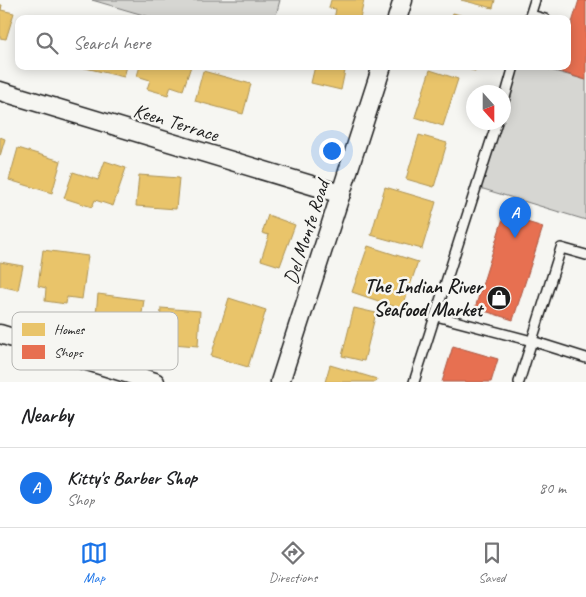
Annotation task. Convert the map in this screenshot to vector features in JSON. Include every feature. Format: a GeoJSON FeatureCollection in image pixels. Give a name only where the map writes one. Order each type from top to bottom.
{"type":"FeatureCollection","features":[{"type":"Feature","properties":{"kind":"street"},"geometry":{"type":"LineString","coordinates":[[398,15],[404,0]]}},
{"type":"Feature","properties":{"kind":"street","name":"Del Monte Road"},"geometry":{"type":"LineString","coordinates":[[280,382],[381,70]]}},
{"type":"Feature","properties":{"kind":"street","name":"Keen Terrace"},"geometry":{"type":"LineString","coordinates":[[0,90],[341,194]]}},
{"type":"Feature","properties":{"kind":"street"},"geometry":{"type":"LineString","coordinates":[[0,334],[12,338]]}},
{"type":"Feature","properties":{"kind":"street"},"geometry":{"type":"LineString","coordinates":[[117,370],[156,382]]}},
{"type":"Feature","properties":{"kind":"lane"},"geometry":{"type":"LineString","coordinates":[[531,15],[535,0]]}},
{"type":"Feature","properties":{"kind":"lane"},"geometry":{"type":"LineString","coordinates":[[509,85],[513,70]]}},
{"type":"Feature","properties":{"kind":"lane"},"geometry":{"type":"LineString","coordinates":[[414,382],[494,130]]}},
{"type":"Feature","properties":{"kind":"lane"},"geometry":{"type":"LineString","coordinates":[[519,382],[561,248],[586,256]]}},
{"type":"Feature","properties":{"kind":"lane"},"geometry":{"type":"LineString","coordinates":[[436,316],[532,341],[586,358]]}},
{"type":"Feature","properties":{"kind":"shaded area"},"geometry":{"type":"Polygon","coordinates":[[[92,0],[280,0],[276,15],[143,15],[92,0]]]}},
{"type":"Feature","properties":{"kind":"shaded area"},"geometry":{"type":"Polygon","coordinates":[[[516,70],[550,70],[586,80],[586,220],[480,188],[498,130],[511,130],[511,87],[516,70]]]}},
{"type":"Feature","properties":{"kind":"building: Homes"},"geometry":{"type":"Polygon","coordinates":[[[331,0],[364,0],[361,15],[335,15],[336,9],[329,8],[331,0]]]}},
{"type":"Feature","properties":{"kind":"building: Homes"},"geometry":{"type":"Polygon","coordinates":[[[461,0],[495,0],[493,8],[461,0]]]}},
{"type":"Feature","properties":{"kind":"building: Homes"},"geometry":{"type":"Polygon","coordinates":[[[0,5],[2,5],[1,10],[14,13],[6,39],[0,38],[0,5]]]}},
{"type":"Feature","properties":{"kind":"building: Homes"},"geometry":{"type":"Polygon","coordinates":[[[94,70],[126,70],[124,77],[94,70]]]}},
{"type":"Feature","properties":{"kind":"building: Homes"},"geometry":{"type":"Polygon","coordinates":[[[139,70],[190,70],[183,90],[171,86],[168,95],[147,89],[150,80],[137,76],[139,70]]]}},
{"type":"Feature","properties":{"kind":"building: Homes"},"geometry":{"type":"Polygon","coordinates":[[[314,70],[345,70],[341,90],[311,83],[314,70]]]}},
{"type":"Feature","properties":{"kind":"building: Homes"},"geometry":{"type":"Polygon","coordinates":[[[430,70],[458,79],[443,126],[415,117],[430,70]]]}},
{"type":"Feature","properties":{"kind":"building: Homes"},"geometry":{"type":"Polygon","coordinates":[[[203,71],[251,84],[243,114],[195,101],[203,71]]]}},
{"type":"Feature","properties":{"kind":"building: Homes"},"geometry":{"type":"Polygon","coordinates":[[[419,135],[447,143],[434,187],[406,179],[419,135]]]}},
{"type":"Feature","properties":{"kind":"building: Homes"},"geometry":{"type":"Polygon","coordinates":[[[0,137],[5,139],[0,156],[0,137]]]}},
{"type":"Feature","properties":{"kind":"building: Homes"},"geometry":{"type":"Polygon","coordinates":[[[18,148],[61,161],[52,193],[9,180],[18,148]]]}},
{"type":"Feature","properties":{"kind":"building: Homes"},"geometry":{"type":"Polygon","coordinates":[[[105,161],[126,168],[113,206],[95,200],[92,207],[64,198],[73,172],[98,180],[105,161]]]}},
{"type":"Feature","properties":{"kind":"building: Homes"},"geometry":{"type":"Polygon","coordinates":[[[139,175],[179,178],[176,209],[136,206],[139,175]]]}},
{"type":"Feature","properties":{"kind":"building: Homes"},"geometry":{"type":"Polygon","coordinates":[[[385,187],[436,202],[422,249],[371,235],[385,187]]]}},
{"type":"Feature","properties":{"kind":"building: Homes"},"geometry":{"type":"Polygon","coordinates":[[[268,215],[295,225],[280,266],[261,260],[269,235],[262,233],[268,215]]]}},
{"type":"Feature","properties":{"kind":"building: Homes"},"geometry":{"type":"Polygon","coordinates":[[[368,246],[418,262],[402,309],[352,292],[368,246]]]}},
{"type":"Feature","properties":{"kind":"building: Homes"},"geometry":{"type":"Polygon","coordinates":[[[43,250],[88,256],[82,299],[67,297],[66,304],[45,301],[46,288],[38,286],[43,250]]]}},
{"type":"Feature","properties":{"kind":"building: Homes"},"geometry":{"type":"Polygon","coordinates":[[[0,262],[23,266],[18,290],[0,286],[0,262]]]}},
{"type":"Feature","properties":{"kind":"building: Homes"},"geometry":{"type":"Polygon","coordinates":[[[98,294],[144,300],[142,312],[96,312],[98,294]]]}},
{"type":"Feature","properties":{"kind":"building: Homes"},"geometry":{"type":"Polygon","coordinates":[[[229,298],[266,310],[248,367],[211,356],[229,298]]]}},
{"type":"Feature","properties":{"kind":"building: Homes"},"geometry":{"type":"Polygon","coordinates":[[[161,308],[200,311],[198,346],[178,344],[178,312],[161,312],[161,308]]]}},
{"type":"Feature","properties":{"kind":"building: Homes"},"geometry":{"type":"Polygon","coordinates":[[[354,308],[376,313],[364,361],[342,356],[354,308]]]}},
{"type":"Feature","properties":{"kind":"building: Homes"},"geometry":{"type":"Polygon","coordinates":[[[330,365],[377,379],[376,382],[325,382],[330,365]]]}},
{"type":"Feature","properties":{"kind":"building: Shops"},"geometry":{"type":"Polygon","coordinates":[[[579,0],[586,0],[586,80],[558,71],[571,70],[571,26],[579,0]]]}},
{"type":"Feature","properties":{"kind":"building: Shops"},"geometry":{"type":"Polygon","coordinates":[[[504,215],[543,227],[513,320],[475,308],[504,215]]]}},
{"type":"Feature","properties":{"kind":"building: Shops"},"geometry":{"type":"Polygon","coordinates":[[[453,346],[498,359],[491,382],[442,382],[453,346]]]}},
{"type":"Feature","properties":{"kind":"place","name":"Kitty's Barber Shop"},"geometry":{"type":"Point","coordinates":[515,238]}},
{"type":"Feature","properties":{"kind":"place","name":"The Indian River Seafood Market"},"geometry":{"type":"Point","coordinates":[499,298]}}]}
